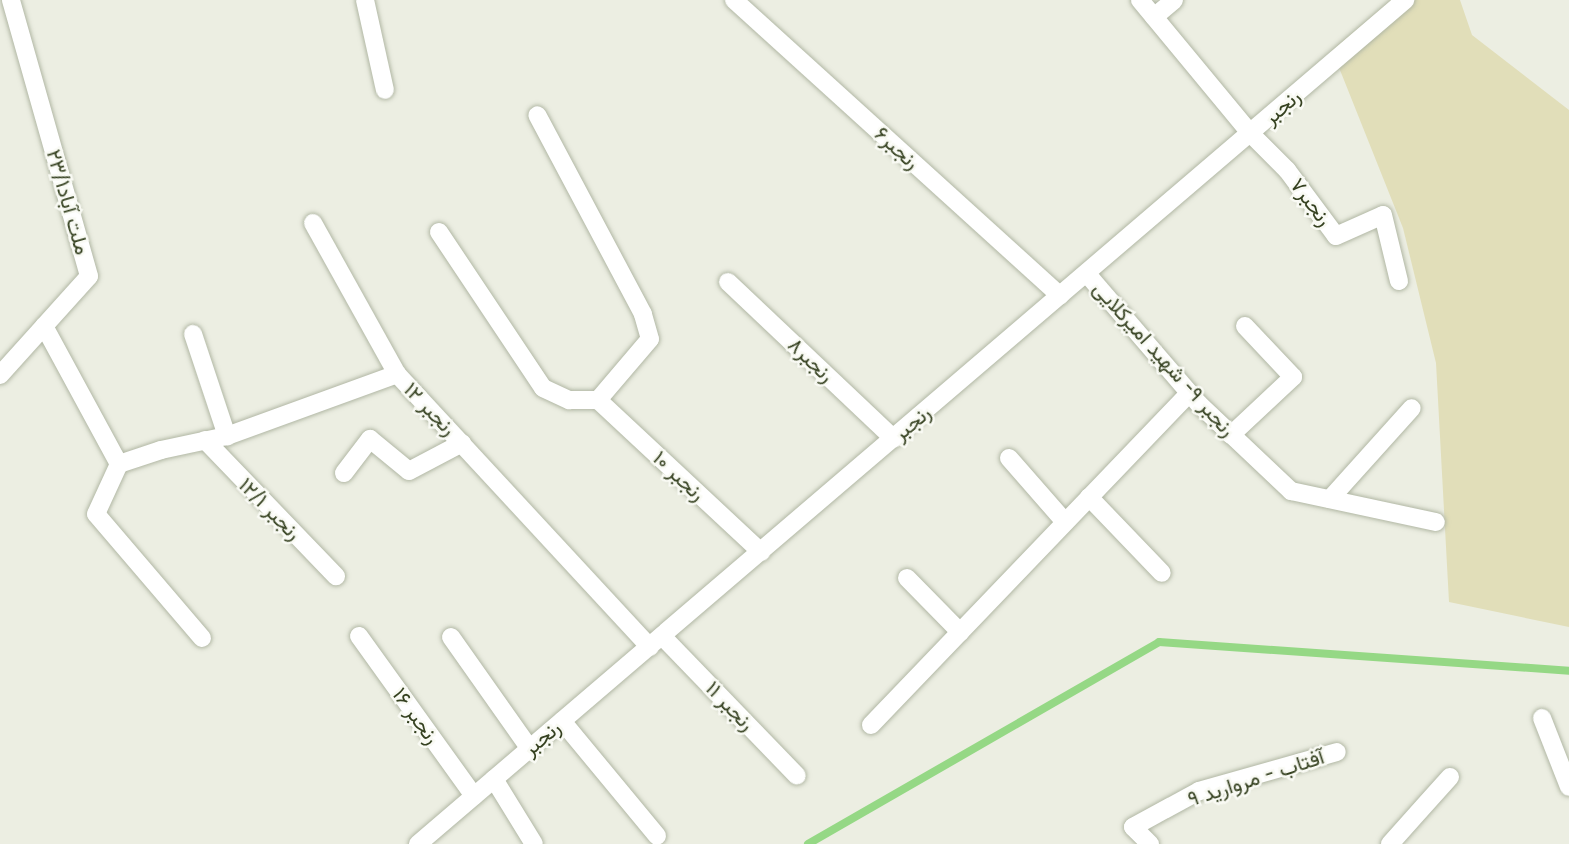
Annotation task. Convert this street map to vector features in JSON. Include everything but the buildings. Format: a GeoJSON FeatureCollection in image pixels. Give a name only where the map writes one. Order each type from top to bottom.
{"type":"FeatureCollection","features":[{"type":"Feature","properties":{"kind":"street","name":"ملت آباد۲۳/۱"},"geometry":{"type":"LineString","coordinates":[[0,375],[89,276],[11,0]]}},
{"type":"Feature","properties":{"kind":"street"},"geometry":{"type":"LineString","coordinates":[[365,0],[386,90]]}},
{"type":"Feature","properties":{"kind":"street","name":"رنجبر۶"},"geometry":{"type":"LineString","coordinates":[[734,0],[1060,297]]}},
{"type":"Feature","properties":{"kind":"street"},"geometry":{"type":"LineString","coordinates":[[1140,0],[1251,134]]}},
{"type":"Feature","properties":{"kind":"street"},"geometry":{"type":"LineString","coordinates":[[1154,17],[1174,0]]}},
{"type":"Feature","properties":{"kind":"street","name":"رنجبر"},"geometry":{"type":"LineString","coordinates":[[418,844],[1088,274],[1405,0]]}},
{"type":"Feature","properties":{"kind":"street"},"geometry":{"type":"LineString","coordinates":[[439,232],[543,388],[569,400],[598,400],[650,339],[643,314],[537,115]]}},
{"type":"Feature","properties":{"kind":"street","name":"رنجبر۷"},"geometry":{"type":"LineString","coordinates":[[1251,134],[1287,170],[1336,236],[1383,215],[1399,281]]}},
{"type":"Feature","properties":{"kind":"street"},"geometry":{"type":"LineString","coordinates":[[313,223],[397,374]]}},
{"type":"Feature","properties":{"kind":"street","name":"رنجبر ۹- شهید امیرکلایی"},"geometry":{"type":"LineString","coordinates":[[1088,274],[1190,393],[1291,491],[1436,522]]}},
{"type":"Feature","properties":{"kind":"street","name":"رنجبر۸"},"geometry":{"type":"LineString","coordinates":[[728,282],[894,439]]}},
{"type":"Feature","properties":{"kind":"street"},"geometry":{"type":"LineString","coordinates":[[44,326],[119,464],[96,514],[202,638]]}},
{"type":"Feature","properties":{"kind":"street"},"geometry":{"type":"LineString","coordinates":[[1231,435],[1293,377],[1245,326]]}},
{"type":"Feature","properties":{"kind":"street"},"geometry":{"type":"LineString","coordinates":[[193,334],[227,436]]}},
{"type":"Feature","properties":{"kind":"street","name":"رنجبر ۱۲"},"geometry":{"type":"LineString","coordinates":[[119,464],[161,450],[227,436],[397,374],[656,641]]}},
{"type":"Feature","properties":{"kind":"street"},"geometry":{"type":"LineString","coordinates":[[871,725],[1190,393]]}},
{"type":"Feature","properties":{"kind":"street","name":"رنجبر ۱۰"},"geometry":{"type":"LineString","coordinates":[[598,400],[761,552]]}},
{"type":"Feature","properties":{"kind":"street"},"geometry":{"type":"LineString","coordinates":[[1330,499],[1412,408]]}},
{"type":"Feature","properties":{"kind":"street"},"geometry":{"type":"LineString","coordinates":[[344,473],[370,439],[409,471],[462,443]]}},
{"type":"Feature","properties":{"kind":"street","name":"رنجبر ۱۲/۱"},"geometry":{"type":"LineString","coordinates":[[205,441],[336,576]]}},
{"type":"Feature","properties":{"kind":"street"},"geometry":{"type":"LineString","coordinates":[[1009,458],[1065,522]]}},
{"type":"Feature","properties":{"kind":"street"},"geometry":{"type":"LineString","coordinates":[[1089,498],[1162,573]]}},
{"type":"Feature","properties":{"kind":"street"},"geometry":{"type":"LineString","coordinates":[[907,579],[960,633]]}},
{"type":"Feature","properties":{"kind":"street","name":"رنجبر ۱۶"},"geometry":{"type":"LineString","coordinates":[[359,636],[474,796]]}},
{"type":"Feature","properties":{"kind":"street"},"geometry":{"type":"LineString","coordinates":[[451,637],[530,749]]}},
{"type":"Feature","properties":{"kind":"street","name":"رنجبر ۱۱"},"geometry":{"type":"LineString","coordinates":[[656,641],[797,776]]}},
{"type":"Feature","properties":{"kind":"street"},"geometry":{"type":"LineString","coordinates":[[1542,718],[1569,787]]}},
{"type":"Feature","properties":{"kind":"street"},"geometry":{"type":"LineString","coordinates":[[562,721],[657,836]]}},
{"type":"Feature","properties":{"kind":"street","name":"آفتاب - مروارید ۹"},"geometry":{"type":"LineString","coordinates":[[1150,844],[1133,827],[1199,791],[1337,752]]}},
{"type":"Feature","properties":{"kind":"street"},"geometry":{"type":"LineString","coordinates":[[1390,844],[1450,777]]}},
{"type":"Feature","properties":{"kind":"street"},"geometry":{"type":"LineString","coordinates":[[494,779],[534,844]]}},
{"type":"Feature","properties":{"kind":"shaded area"},"geometry":{"type":"Polygon","coordinates":[[[1391,0],[1460,0],[1472,35],[1569,110],[1569,627],[1449,602],[1436,363],[1403,228],[1332,50],[1391,0]]]}},
{"type":"Feature","properties":{"kind":"waterway"},"geometry":{"type":"LineString","coordinates":[[808,844],[1159,642],[1569,671]]}}]}
